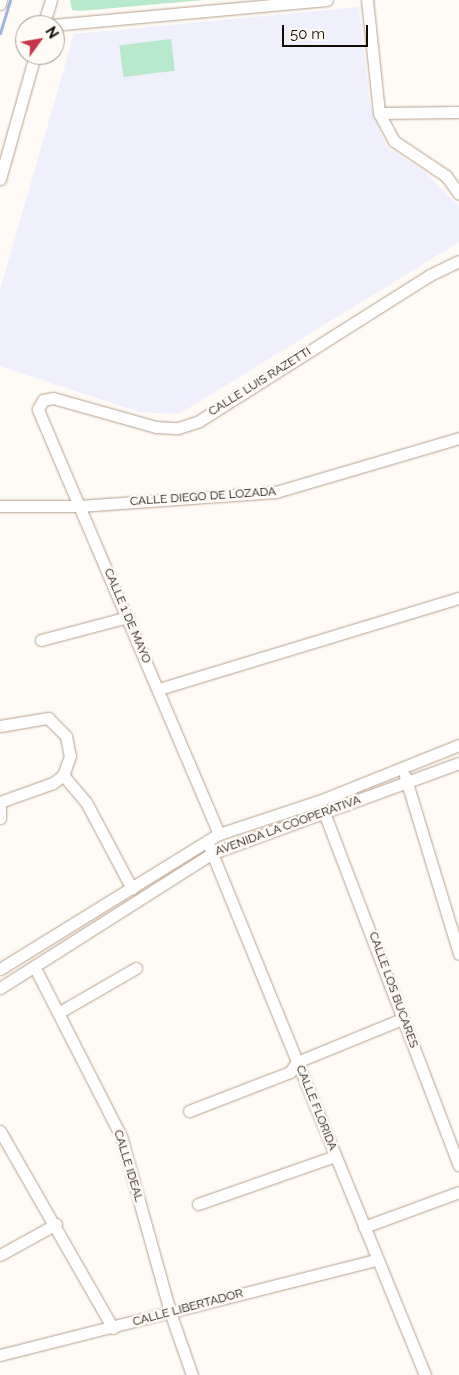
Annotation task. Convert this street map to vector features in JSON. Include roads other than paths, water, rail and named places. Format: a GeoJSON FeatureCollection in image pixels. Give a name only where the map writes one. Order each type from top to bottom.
{"type":"FeatureCollection","features":[{"type":"Feature","properties":{"kind":"street"},"geometry":{"type":"LineString","coordinates":[[0,4],[1,0]]}},
{"type":"Feature","properties":{"kind":"street"},"geometry":{"type":"LineString","coordinates":[[46,15],[51,0]]}},
{"type":"Feature","properties":{"kind":"street"},"geometry":{"type":"LineString","coordinates":[[65,24],[327,0]]}},
{"type":"Feature","properties":{"kind":"street"},"geometry":{"type":"LineString","coordinates":[[367,0],[379,113],[394,141],[446,176],[459,194]]}},
{"type":"Feature","properties":{"kind":"street"},"geometry":{"type":"LineString","coordinates":[[0,179],[32,65]]}},
{"type":"Feature","properties":{"kind":"street"},"geometry":{"type":"LineString","coordinates":[[379,113],[459,112]]}},
{"type":"Feature","properties":{"kind":"street","name":"CALLE LUIS RAZETTI"},"geometry":{"type":"LineString","coordinates":[[43,400],[53,398],[178,428],[199,421],[459,261]]}},
{"type":"Feature","properties":{"kind":"street","name":"CALLE 1 DE MAYO"},"geometry":{"type":"LineString","coordinates":[[43,400],[38,409],[159,688],[219,834]]}},
{"type":"Feature","properties":{"kind":"street","name":"CALLE DIEGO DE LOZADA"},"geometry":{"type":"LineString","coordinates":[[0,506],[79,506],[276,492],[459,438]]}},
{"type":"Feature","properties":{"kind":"street"},"geometry":{"type":"LineString","coordinates":[[159,688],[459,598]]}},
{"type":"Feature","properties":{"kind":"street"},"geometry":{"type":"LineString","coordinates":[[41,640],[128,617]]}},
{"type":"Feature","properties":{"kind":"street"},"geometry":{"type":"LineString","coordinates":[[0,726],[48,718],[57,725],[70,747],[63,774],[44,788],[0,803],[0,818]]}},
{"type":"Feature","properties":{"kind":"street","name":"AVENIDA LA COOPERATIVA"},"geometry":{"type":"LineString","coordinates":[[0,969],[219,834],[319,801],[402,764],[459,744]]}},
{"type":"Feature","properties":{"kind":"street","name":"AVENIDA LA COOPERATIVA"},"geometry":{"type":"LineString","coordinates":[[0,988],[35,968],[213,852],[325,815],[459,763]]}},
{"type":"Feature","properties":{"kind":"street"},"geometry":{"type":"LineString","coordinates":[[402,764],[459,954]]}},
{"type":"Feature","properties":{"kind":"street"},"geometry":{"type":"LineString","coordinates":[[63,774],[86,802],[132,889]]}},
{"type":"Feature","properties":{"kind":"street","name":"CALLE LOS BUCARES"},"geometry":{"type":"LineString","coordinates":[[325,815],[356,886],[402,1019],[459,1165]]}},
{"type":"Feature","properties":{"kind":"street","name":"CALLE FLORIDA"},"geometry":{"type":"LineString","coordinates":[[207,841],[298,1062],[376,1260],[425,1375]]}},
{"type":"Feature","properties":{"kind":"street","name":"CALLE IDEAL"},"geometry":{"type":"LineString","coordinates":[[35,968],[121,1136],[170,1312],[192,1375]]}},
{"type":"Feature","properties":{"kind":"street"},"geometry":{"type":"LineString","coordinates":[[58,1013],[136,968]]}},
{"type":"Feature","properties":{"kind":"street"},"geometry":{"type":"LineString","coordinates":[[190,1111],[290,1072],[298,1062],[402,1019]]}},
{"type":"Feature","properties":{"kind":"street"},"geometry":{"type":"LineString","coordinates":[[0,1131],[56,1224],[113,1328]]}},
{"type":"Feature","properties":{"kind":"street"},"geometry":{"type":"LineString","coordinates":[[198,1204],[335,1156]]}},
{"type":"Feature","properties":{"kind":"street"},"geometry":{"type":"LineString","coordinates":[[364,1227],[459,1192]]}},
{"type":"Feature","properties":{"kind":"street"},"geometry":{"type":"LineString","coordinates":[[0,1255],[56,1224]]}},
{"type":"Feature","properties":{"kind":"street","name":"CALLE LIBERTADOR"},"geometry":{"type":"LineString","coordinates":[[0,1355],[113,1328],[376,1260]]}},
{"type":"Feature","properties":{"kind":"waterway"},"geometry":{"type":"LineString","coordinates":[[0,33],[10,0]]}}]}
